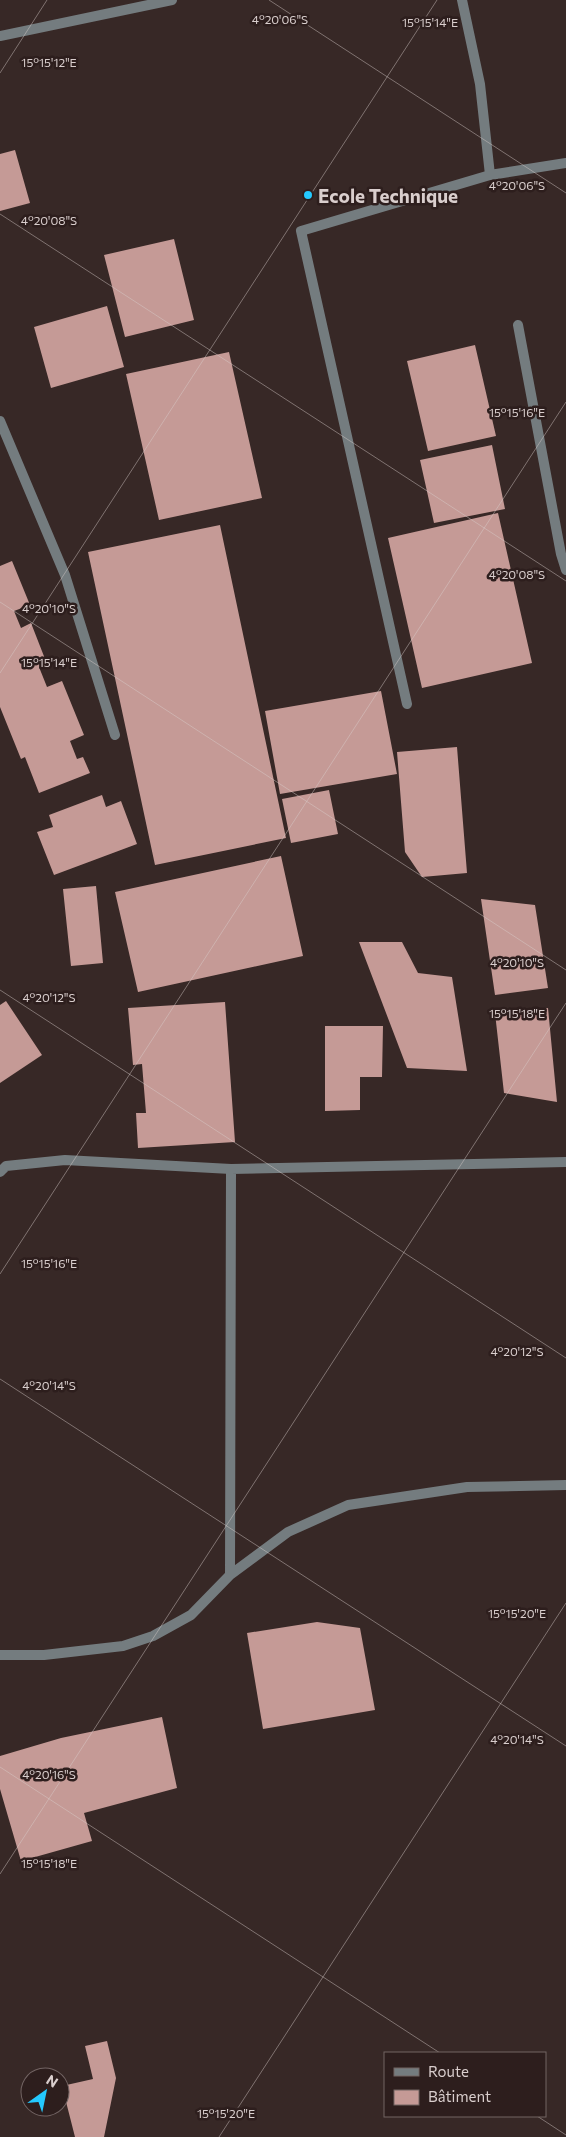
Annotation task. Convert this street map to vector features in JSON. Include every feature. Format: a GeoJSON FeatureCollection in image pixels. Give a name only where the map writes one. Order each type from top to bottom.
{"type":"FeatureCollection","features":[{"type":"Feature","properties":{"kind":"street"},"geometry":{"type":"LineString","coordinates":[[0,36],[172,0]]}},
{"type":"Feature","properties":{"kind":"street"},"geometry":{"type":"LineString","coordinates":[[462,0],[480,84],[490,175]]}},
{"type":"Feature","properties":{"kind":"street"},"geometry":{"type":"LineString","coordinates":[[407,704],[301,231],[490,175],[566,163]]}},
{"type":"Feature","properties":{"kind":"street"},"geometry":{"type":"LineString","coordinates":[[518,325],[561,554],[566,570]]}},
{"type":"Feature","properties":{"kind":"street"},"geometry":{"type":"LineString","coordinates":[[0,421],[65,575],[115,735]]}},
{"type":"Feature","properties":{"kind":"street"},"geometry":{"type":"LineString","coordinates":[[0,1172],[6,1166],[65,1160],[231,1169],[566,1162]]}},
{"type":"Feature","properties":{"kind":"street"},"geometry":{"type":"LineString","coordinates":[[230,1574],[231,1169]]}},
{"type":"Feature","properties":{"kind":"street"},"geometry":{"type":"LineString","coordinates":[[0,1655],[44,1655],[123,1646],[153,1636],[191,1616],[230,1574],[288,1532],[348,1505],[468,1487],[566,1485]]}},
{"type":"Feature","properties":{"kind":"building"},"geometry":{"type":"Polygon","coordinates":[[[15,150],[30,203],[0,211],[0,154],[15,150]]]}},
{"type":"Feature","properties":{"kind":"building"},"geometry":{"type":"Polygon","coordinates":[[[174,239],[194,320],[125,337],[104,255],[174,239]]]}},
{"type":"Feature","properties":{"kind":"building"},"geometry":{"type":"Polygon","coordinates":[[[107,306],[124,367],[51,388],[34,327],[107,306]]]}},
{"type":"Feature","properties":{"kind":"building"},"geometry":{"type":"Polygon","coordinates":[[[475,345],[496,436],[428,451],[407,361],[475,345]]]}},
{"type":"Feature","properties":{"kind":"building"},"geometry":{"type":"Polygon","coordinates":[[[229,352],[262,498],[159,520],[126,374],[229,352]]]}},
{"type":"Feature","properties":{"kind":"building"},"geometry":{"type":"Polygon","coordinates":[[[492,445],[505,509],[434,523],[420,460],[492,445]]]}},
{"type":"Feature","properties":{"kind":"building"},"geometry":{"type":"Polygon","coordinates":[[[498,513],[532,663],[422,688],[388,538],[498,513]]]}},
{"type":"Feature","properties":{"kind":"building"},"geometry":{"type":"Polygon","coordinates":[[[220,525],[286,838],[155,865],[88,552],[220,525]]]}},
{"type":"Feature","properties":{"kind":"building"},"geometry":{"type":"Polygon","coordinates":[[[12,561],[30,605],[14,611],[21,628],[31,623],[47,664],[39,667],[47,687],[62,681],[84,735],[70,741],[77,759],[83,757],[90,773],[39,793],[25,757],[21,759],[0,707],[0,566],[12,561]]]}},
{"type":"Feature","properties":{"kind":"building"},"geometry":{"type":"Polygon","coordinates":[[[381,691],[397,774],[280,794],[265,711],[381,691]]]}},
{"type":"Feature","properties":{"kind":"building"},"geometry":{"type":"Polygon","coordinates":[[[457,747],[467,873],[422,877],[405,852],[397,752],[457,747]]]}},
{"type":"Feature","properties":{"kind":"building"},"geometry":{"type":"Polygon","coordinates":[[[329,790],[338,834],[291,843],[282,799],[329,790]]]}},
{"type":"Feature","properties":{"kind":"building"},"geometry":{"type":"Polygon","coordinates":[[[102,795],[106,807],[121,801],[137,844],[54,875],[37,832],[53,827],[49,815],[102,795]]]}},
{"type":"Feature","properties":{"kind":"building"},"geometry":{"type":"Polygon","coordinates":[[[281,856],[303,956],[138,992],[115,892],[281,856]]]}},
{"type":"Feature","properties":{"kind":"building"},"geometry":{"type":"Polygon","coordinates":[[[96,886],[103,963],[71,966],[63,889],[96,886]]]}},
{"type":"Feature","properties":{"kind":"building"},"geometry":{"type":"Polygon","coordinates":[[[481,899],[535,905],[548,988],[495,995],[481,899]]]}},
{"type":"Feature","properties":{"kind":"building"},"geometry":{"type":"Polygon","coordinates":[[[359,942],[402,942],[418,973],[452,977],[467,1071],[407,1068],[359,942]]]}},
{"type":"Feature","properties":{"kind":"building"},"geometry":{"type":"Polygon","coordinates":[[[6,1001],[42,1055],[0,1083],[0,1005],[6,1001]]]}},
{"type":"Feature","properties":{"kind":"building"},"geometry":{"type":"Polygon","coordinates":[[[225,1002],[235,1142],[138,1148],[136,1113],[146,1113],[142,1064],[133,1065],[128,1008],[225,1002]]]}},
{"type":"Feature","properties":{"kind":"building"},"geometry":{"type":"Polygon","coordinates":[[[548,1008],[557,1102],[504,1093],[495,1013],[548,1008]]]}},
{"type":"Feature","properties":{"kind":"building"},"geometry":{"type":"Polygon","coordinates":[[[325,1026],[383,1026],[382,1077],[360,1077],[360,1110],[325,1111],[325,1026]]]}},
{"type":"Feature","properties":{"kind":"building"},"geometry":{"type":"Polygon","coordinates":[[[317,1622],[360,1628],[375,1710],[263,1729],[247,1633],[317,1622]]]}},
{"type":"Feature","properties":{"kind":"building"},"geometry":{"type":"Polygon","coordinates":[[[162,1717],[177,1788],[84,1813],[92,1841],[21,1861],[0,1789],[0,1756],[61,1738],[162,1717]]]}},
{"type":"Feature","properties":{"kind":"building"},"geometry":{"type":"Polygon","coordinates":[[[107,2041],[116,2078],[104,2137],[75,2137],[70,2117],[70,2084],[93,2079],[85,2046],[107,2041]]]}},
{"type":"Feature","properties":{"kind":"place","name":"Ecole Technique"},"geometry":{"type":"Point","coordinates":[308,195]}}]}
